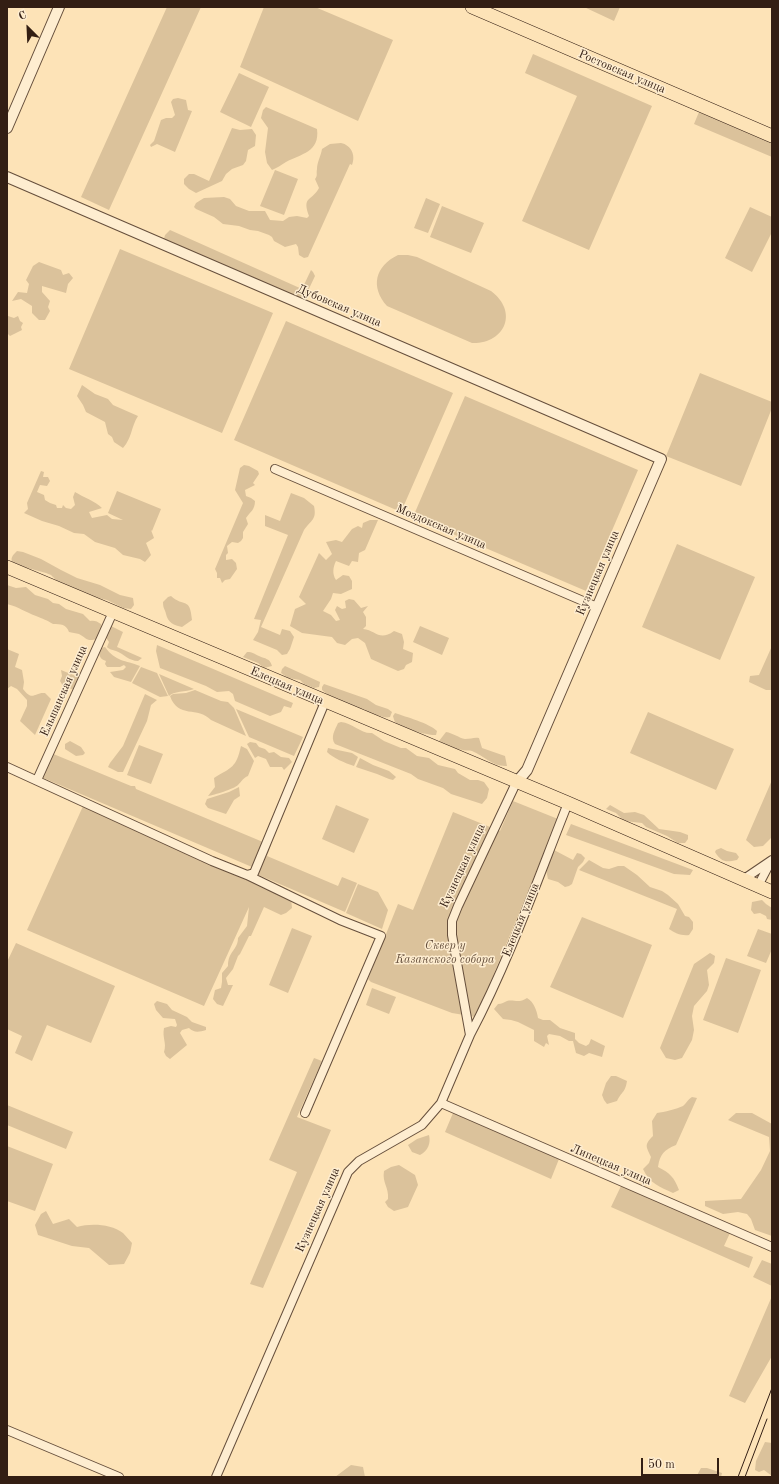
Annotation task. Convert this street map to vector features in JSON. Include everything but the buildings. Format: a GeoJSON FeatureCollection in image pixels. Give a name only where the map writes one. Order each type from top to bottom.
{"type":"FeatureCollection","features":[{"type":"Feature","properties":{"kind":"main road","name":"Ростовская улица"},"geometry":{"type":"LineString","coordinates":[[472,7],[772,136]]}},
{"type":"Feature","properties":{"kind":"main road","name":"Елецкая улица"},"geometry":{"type":"LineString","coordinates":[[7,568],[516,783],[568,803],[772,892]]}},
{"type":"Feature","properties":{"kind":"street"},"geometry":{"type":"LineString","coordinates":[[7,128],[59,7]]}},
{"type":"Feature","properties":{"kind":"street","name":"Дубовская улица"},"geometry":{"type":"LineString","coordinates":[[7,177],[661,459]]}},
{"type":"Feature","properties":{"kind":"street","name":"Кузнецкая улица"},"geometry":{"type":"LineString","coordinates":[[216,1477],[348,1172],[359,1161],[422,1125],[441,1103],[470,1035],[452,935],[452,921],[516,783],[527,770],[661,459]]}},
{"type":"Feature","properties":{"kind":"street","name":"Моздокская улица"},"geometry":{"type":"LineString","coordinates":[[275,469],[597,607]]}},
{"type":"Feature","properties":{"kind":"street","name":"Ельшанская улица"},"geometry":{"type":"LineString","coordinates":[[37,780],[114,612]]}},
{"type":"Feature","properties":{"kind":"street"},"geometry":{"type":"LineString","coordinates":[[247,875],[254,873],[325,702]]}},
{"type":"Feature","properties":{"kind":"street"},"geometry":{"type":"LineString","coordinates":[[7,767],[74,799],[212,861],[247,875],[340,920],[381,936],[305,1113]]}},
{"type":"Feature","properties":{"kind":"street","name":"Елецкая улица"},"geometry":{"type":"LineString","coordinates":[[470,1035],[490,997],[568,803]]}},
{"type":"Feature","properties":{"kind":"street"},"geometry":{"type":"LineString","coordinates":[[744,879],[771,860]]}},
{"type":"Feature","properties":{"kind":"street"},"geometry":{"type":"LineString","coordinates":[[758,886],[771,860]]}},
{"type":"Feature","properties":{"kind":"street","name":"Липецкая улица"},"geometry":{"type":"LineString","coordinates":[[441,1103],[772,1247]]}},
{"type":"Feature","properties":{"kind":"street"},"geometry":{"type":"LineString","coordinates":[[7,1430],[119,1477]]}},
{"type":"Feature","properties":{"kind":"green space"},"geometry":{"type":"Polygon","coordinates":[[[167,7],[201,7],[109,210],[81,197],[167,7]]]}},
{"type":"Feature","properties":{"kind":"green space"},"geometry":{"type":"Polygon","coordinates":[[[264,7],[315,7],[393,40],[358,121],[240,67],[264,7]]]}},
{"type":"Feature","properties":{"kind":"green space"},"geometry":{"type":"Polygon","coordinates":[[[584,7],[620,7],[614,21],[584,7]]]}},
{"type":"Feature","properties":{"kind":"green space"},"geometry":{"type":"Polygon","coordinates":[[[533,54],[652,106],[589,250],[522,221],[577,96],[525,73],[533,54]]]}},
{"type":"Feature","properties":{"kind":"green space"},"geometry":{"type":"Polygon","coordinates":[[[239,73],[269,87],[251,127],[220,112],[239,73]]]}},
{"type":"Feature","properties":{"kind":"green space"},"geometry":{"type":"Polygon","coordinates":[[[178,98],[186,100],[188,110],[192,111],[175,152],[157,144],[151,147],[150,145],[154,141],[161,120],[172,118],[175,115],[171,102],[173,99],[178,98]]]}},
{"type":"Feature","properties":{"kind":"green space"},"geometry":{"type":"Polygon","coordinates":[[[266,107],[317,129],[316,143],[308,151],[272,170],[267,163],[265,152],[268,128],[261,118],[263,110],[266,107]]]}},
{"type":"Feature","properties":{"kind":"green space"},"geometry":{"type":"Polygon","coordinates":[[[699,112],[772,143],[772,157],[694,124],[699,112]]]}},
{"type":"Feature","properties":{"kind":"green space"},"geometry":{"type":"Polygon","coordinates":[[[232,128],[240,130],[252,129],[256,135],[255,146],[248,150],[246,161],[243,165],[232,169],[226,174],[222,181],[196,193],[189,189],[184,184],[184,179],[189,174],[194,174],[209,181],[232,128]]]}},
{"type":"Feature","properties":{"kind":"green space"},"geometry":{"type":"Polygon","coordinates":[[[341,143],[348,146],[352,151],[352,165],[350,164],[308,257],[304,258],[299,255],[296,244],[285,247],[274,241],[269,235],[239,226],[223,224],[214,217],[194,207],[196,203],[204,198],[224,197],[230,199],[236,206],[249,211],[265,211],[270,220],[283,221],[289,217],[297,216],[307,218],[309,216],[306,205],[307,202],[319,188],[315,179],[322,149],[330,144],[341,143]]]}},
{"type":"Feature","properties":{"kind":"green space"},"geometry":{"type":"Polygon","coordinates":[[[275,170],[298,179],[284,215],[260,206],[275,170]]]}},
{"type":"Feature","properties":{"kind":"green space"},"geometry":{"type":"Polygon","coordinates":[[[426,198],[440,204],[428,233],[414,228],[426,198]]]}},
{"type":"Feature","properties":{"kind":"green space"},"geometry":{"type":"Polygon","coordinates":[[[442,206],[484,223],[471,253],[430,237],[442,206]]]}},
{"type":"Feature","properties":{"kind":"green space"},"geometry":{"type":"Polygon","coordinates":[[[750,207],[772,217],[772,232],[752,272],[725,258],[750,207]]]}},
{"type":"Feature","properties":{"kind":"green space"},"geometry":{"type":"Polygon","coordinates":[[[170,230],[302,289],[311,270],[315,276],[306,295],[298,299],[166,242],[164,239],[165,235],[170,230]]]}},
{"type":"Feature","properties":{"kind":"green space"},"geometry":{"type":"Polygon","coordinates":[[[120,249],[273,313],[222,433],[69,369],[120,249]]]}},
{"type":"Feature","properties":{"kind":"green space"},"geometry":{"type":"Polygon","coordinates":[[[398,255],[417,257],[491,291],[500,299],[506,317],[500,333],[483,342],[472,343],[387,306],[378,292],[378,278],[384,265],[398,255]]]}},
{"type":"Feature","properties":{"kind":"green space"},"geometry":{"type":"Polygon","coordinates":[[[39,262],[61,270],[63,275],[69,273],[73,278],[68,284],[66,293],[42,286],[42,292],[50,301],[48,307],[50,311],[45,320],[39,320],[32,313],[32,306],[21,299],[12,301],[18,292],[27,293],[29,284],[26,280],[33,266],[39,262]]]}},
{"type":"Feature","properties":{"kind":"green space"},"geometry":{"type":"Polygon","coordinates":[[[8,316],[14,318],[18,316],[20,321],[23,323],[21,327],[22,330],[10,336],[7,333],[8,316]]]}},
{"type":"Feature","properties":{"kind":"green space"},"geometry":{"type":"Polygon","coordinates":[[[286,321],[453,393],[401,512],[234,440],[286,321]]]}},
{"type":"Feature","properties":{"kind":"green space"},"geometry":{"type":"Polygon","coordinates":[[[700,373],[772,402],[772,408],[741,486],[666,456],[700,373]]]}},
{"type":"Feature","properties":{"kind":"green space"},"geometry":{"type":"Polygon","coordinates":[[[82,385],[95,394],[108,399],[113,405],[138,416],[123,448],[114,442],[112,437],[108,434],[105,422],[86,412],[77,396],[82,385]]]}},
{"type":"Feature","properties":{"kind":"green space"},"geometry":{"type":"Polygon","coordinates":[[[465,396],[638,470],[586,591],[413,517],[465,396]]]}},
{"type":"Feature","properties":{"kind":"green space"},"geometry":{"type":"Polygon","coordinates":[[[244,465],[258,471],[259,474],[253,483],[255,485],[245,490],[246,496],[255,501],[255,504],[246,518],[248,524],[243,532],[243,538],[241,541],[238,543],[232,542],[227,546],[228,553],[226,555],[226,560],[232,559],[236,563],[237,569],[230,579],[225,580],[222,583],[220,578],[217,578],[215,569],[243,503],[235,490],[240,468],[244,465]]]}},
{"type":"Feature","properties":{"kind":"green space"},"geometry":{"type":"Polygon","coordinates":[[[41,471],[44,472],[43,477],[48,477],[50,481],[47,486],[40,485],[37,492],[44,495],[45,500],[56,505],[57,508],[62,508],[63,505],[66,508],[71,509],[75,505],[73,497],[75,492],[102,508],[89,512],[92,518],[107,515],[112,519],[123,520],[108,513],[117,491],[161,509],[152,531],[151,530],[154,538],[146,543],[151,555],[145,562],[140,559],[123,555],[115,548],[95,542],[84,534],[74,533],[24,513],[28,509],[27,503],[41,471]]]}},
{"type":"Feature","properties":{"kind":"green space"},"geometry":{"type":"Polygon","coordinates":[[[291,493],[304,498],[314,506],[315,514],[313,520],[304,530],[261,627],[280,635],[282,629],[290,631],[294,637],[290,649],[287,654],[282,655],[277,650],[253,640],[258,632],[261,620],[254,619],[288,535],[265,526],[265,515],[280,521],[291,493]]]}},
{"type":"Feature","properties":{"kind":"green space"},"geometry":{"type":"Polygon","coordinates":[[[370,520],[378,520],[365,550],[359,553],[358,562],[352,561],[349,566],[336,561],[334,566],[333,573],[336,580],[343,575],[349,576],[352,581],[352,589],[341,594],[333,593],[323,611],[331,615],[336,621],[340,620],[335,610],[337,606],[342,609],[346,608],[345,601],[349,599],[354,600],[361,608],[368,606],[363,612],[366,617],[366,626],[363,629],[381,635],[389,634],[394,631],[402,634],[404,642],[403,649],[413,653],[412,662],[406,665],[404,669],[398,671],[371,659],[365,643],[358,638],[352,639],[345,645],[337,643],[332,637],[302,633],[290,626],[295,609],[306,604],[299,597],[319,553],[326,560],[332,554],[326,542],[336,540],[342,542],[352,529],[358,526],[362,528],[363,523],[370,520]]]}},
{"type":"Feature","properties":{"kind":"green space"},"geometry":{"type":"Polygon","coordinates":[[[677,544],[755,577],[720,660],[642,627],[677,544]]]}},
{"type":"Feature","properties":{"kind":"green space"},"geometry":{"type":"Polygon","coordinates":[[[17,551],[41,559],[77,578],[100,585],[120,595],[133,598],[134,605],[131,609],[123,608],[107,600],[90,596],[58,582],[51,575],[46,573],[13,564],[12,557],[17,551]]]}},
{"type":"Feature","properties":{"kind":"green space"},"geometry":{"type":"Polygon","coordinates":[[[7,585],[16,588],[26,587],[35,595],[48,599],[66,609],[83,614],[90,621],[98,622],[101,624],[102,628],[97,639],[89,640],[79,634],[69,632],[63,625],[53,624],[7,604],[7,585]]]}},
{"type":"Feature","properties":{"kind":"green space"},"geometry":{"type":"Polygon","coordinates":[[[171,596],[188,605],[190,608],[192,620],[182,627],[168,620],[163,602],[171,596]]]}},
{"type":"Feature","properties":{"kind":"green space"},"geometry":{"type":"Polygon","coordinates":[[[111,626],[123,632],[117,647],[142,658],[138,661],[132,660],[107,647],[109,642],[105,636],[111,626]]]}},
{"type":"Feature","properties":{"kind":"green space"},"geometry":{"type":"Polygon","coordinates":[[[420,626],[449,638],[442,655],[413,642],[420,626]]]}},
{"type":"Feature","properties":{"kind":"green space"},"geometry":{"type":"Polygon","coordinates":[[[157,645],[293,703],[291,708],[284,706],[281,712],[270,716],[235,701],[233,694],[229,691],[217,692],[206,686],[160,668],[156,651],[157,645]]]}},
{"type":"Feature","properties":{"kind":"green space"},"geometry":{"type":"Polygon","coordinates":[[[772,646],[772,690],[766,690],[749,682],[750,676],[759,675],[772,646]]]}},
{"type":"Feature","properties":{"kind":"green space"},"geometry":{"type":"Polygon","coordinates":[[[105,647],[117,658],[140,666],[131,682],[114,677],[110,672],[123,670],[126,667],[124,665],[120,667],[107,667],[105,664],[106,661],[101,658],[99,654],[101,648],[105,647]]]}},
{"type":"Feature","properties":{"kind":"green space"},"geometry":{"type":"Polygon","coordinates":[[[7,649],[19,654],[15,667],[22,670],[24,682],[23,689],[26,693],[34,696],[45,693],[51,699],[35,735],[20,721],[27,706],[27,700],[17,689],[11,686],[7,689],[7,649]]]}},
{"type":"Feature","properties":{"kind":"green space"},"geometry":{"type":"Polygon","coordinates":[[[247,652],[267,659],[270,661],[272,666],[264,668],[258,663],[243,657],[247,652]]]}},
{"type":"Feature","properties":{"kind":"green space"},"geometry":{"type":"Polygon","coordinates":[[[285,666],[320,682],[319,687],[314,688],[304,684],[300,680],[288,678],[281,673],[285,666]]]}},
{"type":"Feature","properties":{"kind":"green space"},"geometry":{"type":"Polygon","coordinates":[[[141,667],[157,673],[168,696],[160,697],[132,683],[141,667]]]}},
{"type":"Feature","properties":{"kind":"green space"},"geometry":{"type":"Polygon","coordinates":[[[61,670],[78,677],[79,680],[74,690],[63,686],[60,681],[62,676],[61,670]]]}},
{"type":"Feature","properties":{"kind":"green space"},"geometry":{"type":"Polygon","coordinates":[[[159,674],[194,689],[173,693],[169,696],[159,674]]]}},
{"type":"Feature","properties":{"kind":"green space"},"geometry":{"type":"Polygon","coordinates":[[[324,684],[367,699],[376,705],[388,709],[392,712],[390,717],[372,715],[364,709],[353,708],[339,699],[328,695],[322,690],[324,684]]]}},
{"type":"Feature","properties":{"kind":"green space"},"geometry":{"type":"Polygon","coordinates":[[[195,690],[221,701],[228,702],[234,708],[246,736],[211,720],[206,716],[183,710],[174,703],[170,696],[173,694],[186,693],[195,690]]]}},
{"type":"Feature","properties":{"kind":"green space"},"geometry":{"type":"Polygon","coordinates":[[[145,694],[157,700],[151,705],[147,721],[123,772],[118,772],[108,767],[123,746],[145,694]]]}},
{"type":"Feature","properties":{"kind":"green space"},"geometry":{"type":"Polygon","coordinates":[[[236,709],[303,737],[294,756],[249,737],[236,709]]]}},
{"type":"Feature","properties":{"kind":"green space"},"geometry":{"type":"Polygon","coordinates":[[[648,712],[734,749],[716,790],[630,753],[648,712]]]}},
{"type":"Feature","properties":{"kind":"green space"},"geometry":{"type":"Polygon","coordinates":[[[395,713],[429,725],[437,731],[436,735],[403,727],[395,722],[393,716],[395,713]]]}},
{"type":"Feature","properties":{"kind":"green space"},"geometry":{"type":"Polygon","coordinates":[[[341,722],[349,724],[364,732],[372,733],[384,741],[401,748],[406,748],[417,756],[429,758],[438,765],[455,769],[458,773],[470,780],[484,782],[489,789],[487,798],[482,804],[451,794],[443,788],[418,779],[411,774],[335,744],[333,739],[334,734],[338,723],[341,722]]]}},
{"type":"Feature","properties":{"kind":"green space"},"geometry":{"type":"Polygon","coordinates":[[[446,732],[465,739],[479,738],[482,748],[505,756],[507,766],[497,765],[472,751],[456,749],[444,744],[439,741],[446,732]]]}},
{"type":"Feature","properties":{"kind":"green space"},"geometry":{"type":"Polygon","coordinates":[[[70,741],[81,747],[85,753],[83,755],[76,756],[65,749],[65,744],[70,741]]]}},
{"type":"Feature","properties":{"kind":"green space"},"geometry":{"type":"Polygon","coordinates":[[[250,742],[256,743],[259,747],[265,749],[269,753],[274,752],[281,757],[289,758],[292,762],[284,770],[282,767],[270,767],[266,759],[258,756],[255,758],[247,744],[250,742]]]}},
{"type":"Feature","properties":{"kind":"green space"},"geometry":{"type":"Polygon","coordinates":[[[139,745],[163,754],[151,784],[127,775],[139,745]]]}},
{"type":"Feature","properties":{"kind":"green space"},"geometry":{"type":"Polygon","coordinates":[[[241,746],[247,749],[254,761],[248,776],[232,788],[208,796],[215,787],[214,778],[235,763],[241,746]]]}},
{"type":"Feature","properties":{"kind":"green space"},"geometry":{"type":"Polygon","coordinates":[[[328,748],[352,753],[358,757],[354,766],[332,756],[327,752],[328,748]]]}},
{"type":"Feature","properties":{"kind":"green space"},"geometry":{"type":"Polygon","coordinates":[[[51,753],[131,786],[135,786],[136,789],[263,842],[252,867],[41,777],[51,753]]]}},
{"type":"Feature","properties":{"kind":"green space"},"geometry":{"type":"Polygon","coordinates":[[[360,758],[389,771],[396,777],[393,780],[389,779],[356,767],[360,758]]]}},
{"type":"Feature","properties":{"kind":"green space"},"geometry":{"type":"Polygon","coordinates":[[[772,780],[771,838],[763,846],[754,847],[746,840],[772,780]]]}},
{"type":"Feature","properties":{"kind":"green space"},"geometry":{"type":"Polygon","coordinates":[[[239,787],[240,796],[234,800],[226,814],[208,808],[205,804],[207,799],[239,787]]]}},
{"type":"Feature","properties":{"kind":"green space","name":"Сквер у Казанского собора"},"geometry":{"type":"Polygon","coordinates":[[[513,801],[558,819],[476,1017],[452,1013],[371,982],[368,979],[398,904],[413,910],[453,812],[500,831],[513,801]]]}},
{"type":"Feature","properties":{"kind":"green space"},"geometry":{"type":"Polygon","coordinates":[[[84,804],[291,897],[292,908],[281,915],[264,907],[251,936],[249,936],[233,969],[226,978],[228,985],[233,985],[223,1006],[217,1004],[213,999],[215,990],[221,988],[222,973],[228,966],[228,961],[238,942],[238,938],[247,926],[249,907],[204,1006],[27,930],[84,804]]]}},
{"type":"Feature","properties":{"kind":"green space"},"geometry":{"type":"Polygon","coordinates":[[[336,805],[369,819],[354,853],[322,839],[336,805]]]}},
{"type":"Feature","properties":{"kind":"green space"},"geometry":{"type":"Polygon","coordinates":[[[610,805],[624,813],[635,812],[644,815],[659,829],[680,832],[688,835],[688,839],[685,843],[678,843],[667,836],[646,827],[642,823],[624,821],[616,813],[606,809],[610,805]]]}},
{"type":"Feature","properties":{"kind":"green space"},"geometry":{"type":"Polygon","coordinates":[[[571,824],[693,870],[690,875],[674,874],[566,835],[571,824]]]}},
{"type":"Feature","properties":{"kind":"green space"},"geometry":{"type":"Polygon","coordinates":[[[267,844],[271,845],[267,856],[338,886],[342,877],[357,883],[345,912],[254,873],[267,844]]]}},
{"type":"Feature","properties":{"kind":"green space"},"geometry":{"type":"Polygon","coordinates":[[[721,848],[736,853],[739,857],[737,860],[733,861],[722,860],[715,852],[721,848]]]}},
{"type":"Feature","properties":{"kind":"green space"},"geometry":{"type":"Polygon","coordinates":[[[554,850],[573,860],[577,853],[581,854],[585,858],[578,867],[572,884],[569,886],[565,887],[558,882],[548,879],[546,870],[554,850]]]}},
{"type":"Feature","properties":{"kind":"green space"},"geometry":{"type":"Polygon","coordinates":[[[589,860],[603,868],[609,869],[624,866],[650,887],[662,891],[668,895],[678,904],[685,916],[689,917],[693,922],[693,929],[689,935],[678,934],[669,929],[677,909],[579,870],[589,860]]]}},
{"type":"Feature","properties":{"kind":"green space"},"geometry":{"type":"Polygon","coordinates":[[[358,884],[378,892],[388,910],[382,929],[346,913],[358,884]]]}},
{"type":"Feature","properties":{"kind":"green space"},"geometry":{"type":"Polygon","coordinates":[[[762,900],[772,908],[772,920],[767,919],[766,916],[760,913],[754,914],[751,910],[752,902],[762,900]]]}},
{"type":"Feature","properties":{"kind":"green space"},"geometry":{"type":"Polygon","coordinates":[[[582,917],[652,945],[623,1018],[550,987],[582,917]]]}},
{"type":"Feature","properties":{"kind":"green space"},"geometry":{"type":"Polygon","coordinates":[[[292,928],[312,936],[288,993],[269,985],[292,928]]]}},
{"type":"Feature","properties":{"kind":"green space"},"geometry":{"type":"Polygon","coordinates":[[[758,929],[772,934],[772,949],[766,963],[747,956],[758,929]]]}},
{"type":"Feature","properties":{"kind":"green space"},"geometry":{"type":"Polygon","coordinates":[[[16,943],[115,986],[91,1043],[47,1025],[32,1061],[15,1053],[22,1036],[7,1029],[7,962],[16,943]]]}},
{"type":"Feature","properties":{"kind":"green space"},"geometry":{"type":"Polygon","coordinates":[[[710,953],[715,956],[714,963],[707,970],[709,985],[707,991],[694,1006],[692,1016],[694,1030],[692,1040],[682,1058],[675,1060],[666,1058],[660,1048],[694,964],[710,953]]]}},
{"type":"Feature","properties":{"kind":"green space"},"geometry":{"type":"Polygon","coordinates":[[[726,958],[761,970],[738,1033],[703,1020],[726,958]]]}},
{"type":"Feature","properties":{"kind":"green space"},"geometry":{"type":"Polygon","coordinates":[[[372,988],[396,997],[389,1014],[366,1005],[372,988]]]}},
{"type":"Feature","properties":{"kind":"green space"},"geometry":{"type":"Polygon","coordinates":[[[527,998],[535,1007],[538,1018],[550,1020],[560,1028],[575,1033],[575,1039],[579,1043],[586,1046],[589,1044],[591,1039],[605,1046],[602,1057],[589,1053],[584,1056],[576,1053],[573,1041],[549,1034],[547,1036],[549,1045],[546,1043],[544,1047],[534,1041],[534,1030],[518,1022],[503,1019],[494,1009],[498,1004],[507,1001],[521,1001],[527,998]]]}},
{"type":"Feature","properties":{"kind":"green space"},"geometry":{"type":"Polygon","coordinates":[[[157,1001],[167,1004],[172,1010],[187,1017],[192,1022],[206,1027],[206,1030],[199,1032],[193,1031],[189,1028],[182,1030],[180,1033],[187,1045],[170,1059],[164,1052],[164,1028],[171,1026],[176,1027],[177,1025],[175,1019],[163,1018],[156,1010],[154,1004],[157,1001]]]}},
{"type":"Feature","properties":{"kind":"green space"},"geometry":{"type":"Polygon","coordinates":[[[314,1058],[322,1061],[297,1117],[331,1130],[263,1288],[250,1284],[297,1172],[269,1160],[314,1058]]]}},
{"type":"Feature","properties":{"kind":"green space"},"geometry":{"type":"Polygon","coordinates":[[[611,1076],[616,1076],[627,1081],[624,1090],[617,1101],[607,1104],[602,1095],[606,1083],[611,1076]]]}},
{"type":"Feature","properties":{"kind":"green space"},"geometry":{"type":"Polygon","coordinates":[[[692,1097],[697,1098],[676,1145],[663,1153],[658,1167],[666,1171],[673,1179],[679,1190],[673,1193],[655,1184],[645,1174],[643,1169],[649,1163],[651,1157],[647,1144],[653,1136],[652,1121],[657,1113],[683,1106],[692,1097]]]}},
{"type":"Feature","properties":{"kind":"green space"},"geometry":{"type":"Polygon","coordinates":[[[7,1105],[73,1132],[66,1149],[7,1125],[7,1105]]]}},
{"type":"Feature","properties":{"kind":"green space"},"geometry":{"type":"Polygon","coordinates":[[[453,1113],[559,1159],[551,1179],[445,1132],[453,1113]]]}},
{"type":"Feature","properties":{"kind":"green space"},"geometry":{"type":"Polygon","coordinates":[[[736,1113],[752,1113],[772,1124],[772,1236],[755,1230],[751,1219],[747,1214],[738,1212],[723,1214],[705,1206],[705,1201],[741,1199],[761,1170],[770,1151],[769,1137],[728,1120],[736,1113]]]}},
{"type":"Feature","properties":{"kind":"green space"},"geometry":{"type":"Polygon","coordinates":[[[429,1135],[429,1144],[425,1151],[420,1155],[412,1152],[408,1145],[417,1139],[429,1135]]]}},
{"type":"Feature","properties":{"kind":"green space"},"geometry":{"type":"Polygon","coordinates":[[[7,1146],[53,1164],[35,1211],[7,1201],[7,1146]]]}},
{"type":"Feature","properties":{"kind":"green space"},"geometry":{"type":"Polygon","coordinates":[[[399,1165],[415,1175],[418,1185],[408,1207],[394,1211],[388,1207],[385,1202],[388,1199],[388,1191],[384,1179],[384,1171],[399,1165]]]}},
{"type":"Feature","properties":{"kind":"green space"},"geometry":{"type":"Polygon","coordinates":[[[621,1186],[730,1233],[724,1246],[753,1257],[749,1268],[611,1207],[621,1186]]]}},
{"type":"Feature","properties":{"kind":"green space"},"geometry":{"type":"Polygon","coordinates":[[[46,1211],[53,1224],[69,1219],[77,1227],[101,1225],[113,1228],[123,1233],[132,1243],[130,1253],[124,1264],[109,1265],[89,1248],[72,1246],[38,1235],[35,1225],[41,1214],[46,1211]]]}},
{"type":"Feature","properties":{"kind":"green space"},"geometry":{"type":"Polygon","coordinates":[[[762,1260],[772,1264],[772,1286],[753,1277],[762,1260]]]}},
{"type":"Feature","properties":{"kind":"green space"},"geometry":{"type":"Polygon","coordinates":[[[772,1296],[772,1356],[745,1403],[729,1396],[772,1296]]]}},
{"type":"Feature","properties":{"kind":"green space"},"geometry":{"type":"Polygon","coordinates":[[[765,1442],[772,1443],[772,1476],[764,1470],[759,1472],[755,1470],[756,1461],[765,1442]]]}},
{"type":"Feature","properties":{"kind":"green space"},"geometry":{"type":"Polygon","coordinates":[[[351,1465],[363,1467],[365,1477],[335,1477],[351,1465]]]}},
{"type":"Feature","properties":{"kind":"green space"},"geometry":{"type":"Polygon","coordinates":[[[701,1468],[707,1468],[722,1473],[721,1477],[696,1477],[701,1468]]]}},
{"type":"Feature","properties":{"kind":"tram line"},"geometry":{"type":"LineString","coordinates":[[738,1477],[772,1388]]}},
{"type":"Feature","properties":{"kind":"tram line"},"geometry":{"type":"LineString","coordinates":[[745,1477],[767,1419]]}}]}
